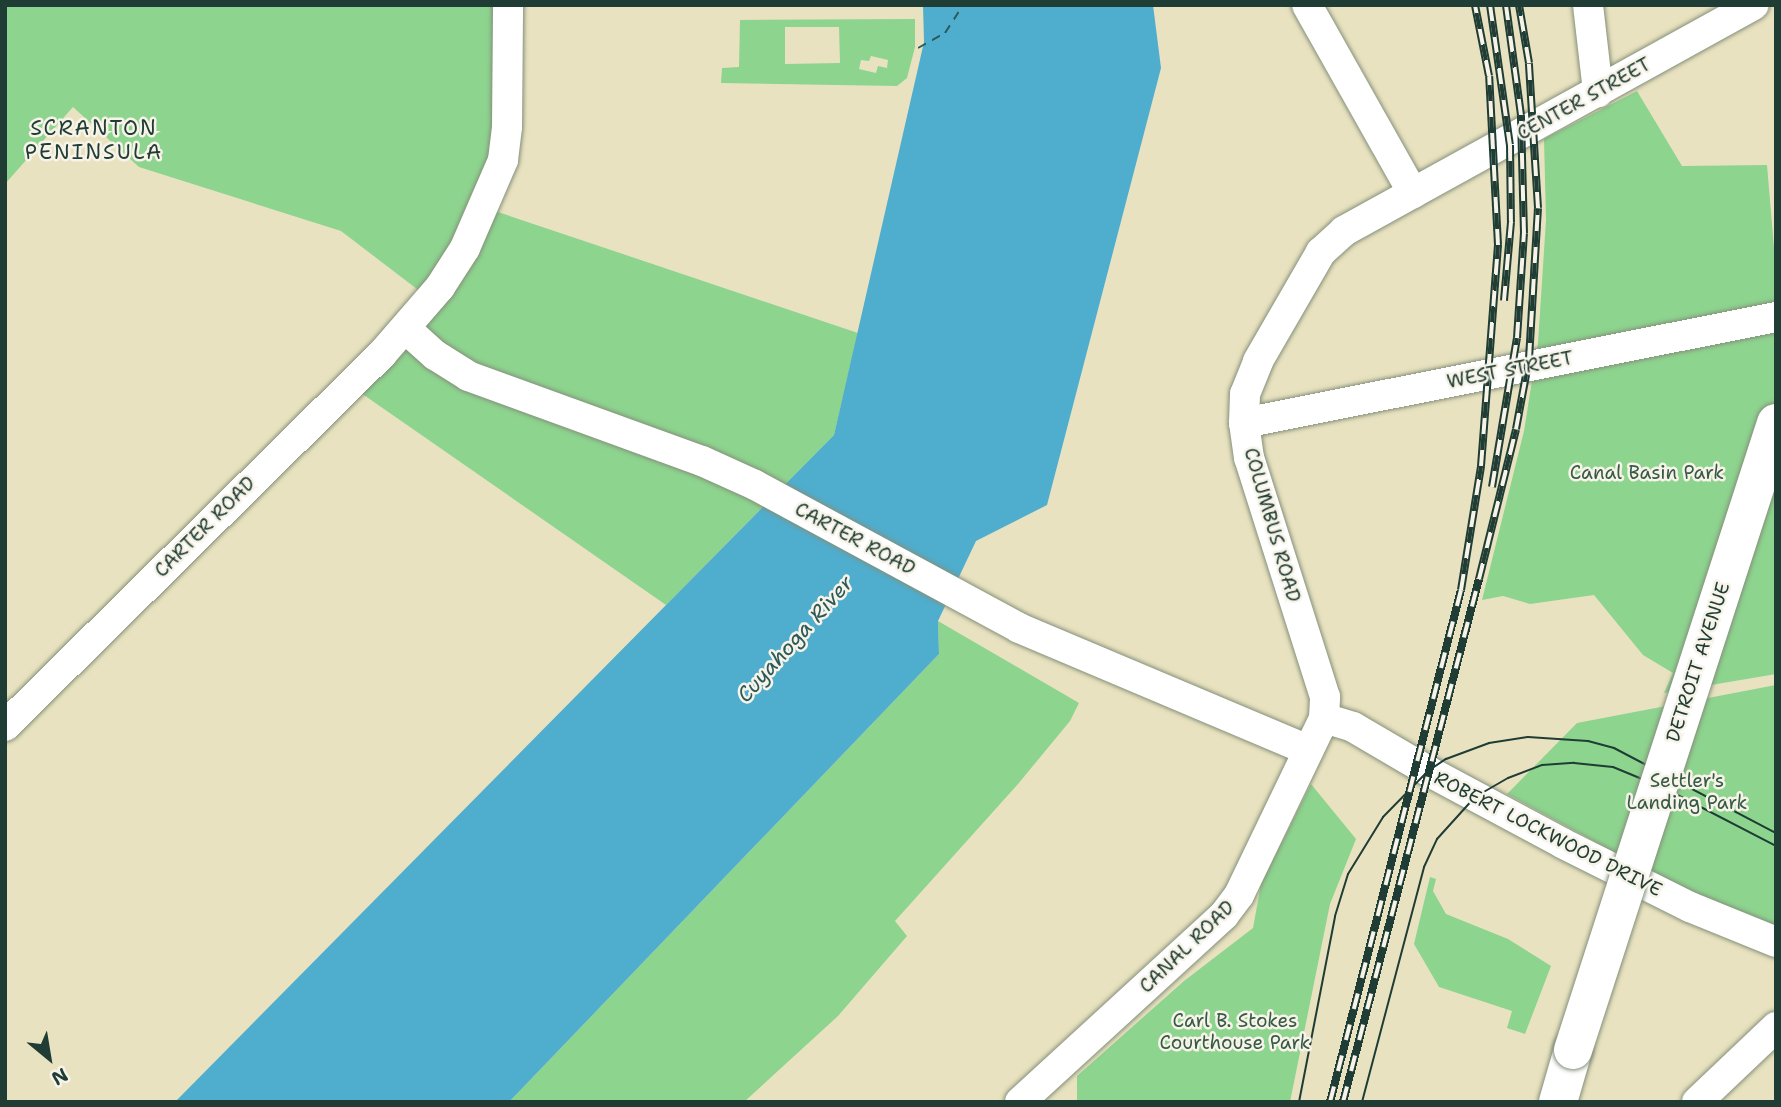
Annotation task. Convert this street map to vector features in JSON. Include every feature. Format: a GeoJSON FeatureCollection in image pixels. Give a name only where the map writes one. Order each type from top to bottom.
{"type":"FeatureCollection","features":[{"type":"Feature","properties":{"kind":"main road","name":"DETROIT AVENUE"},"geometry":{"type":"LineString","coordinates":[[1558,1102],[1776,423]]}},
{"type":"Feature","properties":{"kind":"street","name":"CARTER ROAD"},"geometry":{"type":"LineString","coordinates":[[5,726],[406,329],[440,288],[465,248],[503,160],[507,127],[508,5]]}},
{"type":"Feature","properties":{"kind":"street"},"geometry":{"type":"LineString","coordinates":[[1307,5],[1413,192]]}},
{"type":"Feature","properties":{"kind":"street"},"geometry":{"type":"LineString","coordinates":[[1588,5],[1598,92]]}},
{"type":"Feature","properties":{"kind":"street","name":"CENTER STREET"},"geometry":{"type":"LineString","coordinates":[[1413,192],[1754,5]]}},
{"type":"Feature","properties":{"kind":"street","name":"COLUMBUS ROAD"},"geometry":{"type":"LineString","coordinates":[[1324,719],[1325,697],[1249,458],[1244,423],[1245,394],[1258,361],[1321,252],[1344,231],[1413,192]]}},
{"type":"Feature","properties":{"kind":"street","name":"WEST STREET"},"geometry":{"type":"LineString","coordinates":[[1244,423],[1776,317]]}},
{"type":"Feature","properties":{"kind":"street","name":"CARTER ROAD"},"geometry":{"type":"LineString","coordinates":[[406,329],[435,355],[468,376],[702,461],[755,485],[1019,628],[1308,750]]}},
{"type":"Feature","properties":{"kind":"street","name":"CANAL ROAD"},"geometry":{"type":"LineString","coordinates":[[1020,1102],[1224,915],[1239,895],[1324,719]]}},
{"type":"Feature","properties":{"kind":"street","name":"ROBERT LOCKWOOD DRIVE"},"geometry":{"type":"LineString","coordinates":[[1324,719],[1353,727],[1562,844],[1667,896],[1776,942]]}},
{"type":"Feature","properties":{"kind":"street"},"geometry":{"type":"LineString","coordinates":[[1697,1102],[1776,1027]]}},
{"type":"Feature","properties":{"kind":"green space"},"geometry":{"type":"Polygon","coordinates":[[[5,5],[508,5],[483,207],[858,333],[834,435],[666,605],[348,384],[430,299],[341,231],[139,167],[73,107],[5,184],[5,5]]]}},
{"type":"Feature","properties":{"kind":"green space"},"geometry":{"type":"Polygon","coordinates":[[[915,19],[915,47],[907,78],[897,86],[721,83],[722,68],[739,67],[740,20],[915,19]],[[785,27],[785,64],[840,63],[839,27],[785,27]],[[871,56],[869,61],[861,60],[859,69],[876,73],[878,66],[887,68],[888,60],[871,56]]]}},
{"type":"Feature","properties":{"kind":"green space","name":"Canal Basin Park"},"geometry":{"type":"Polygon","coordinates":[[[1637,91],[1682,166],[1767,165],[1776,271],[1776,674],[1664,693],[1673,673],[1643,655],[1594,595],[1530,604],[1503,596],[1482,600],[1524,431],[1538,343],[1546,220],[1544,139],[1637,91]]]}},
{"type":"Feature","properties":{"kind":"green space"},"geometry":{"type":"Polygon","coordinates":[[[938,621],[1079,703],[1070,721],[1018,784],[895,921],[907,936],[838,1016],[744,1102],[509,1102],[939,654],[938,621]]]}},
{"type":"Feature","properties":{"kind":"green space","name":"Settler's Landing Park"},"geometry":{"type":"Polygon","coordinates":[[[1776,685],[1776,927],[1677,886],[1507,794],[1577,723],[1776,685]]]}},
{"type":"Feature","properties":{"kind":"green space","name":"Carl B. Stokes Courthouse Park"},"geometry":{"type":"Polygon","coordinates":[[[1311,784],[1356,839],[1330,904],[1290,1102],[1077,1102],[1077,1076],[1184,981],[1253,928],[1261,884],[1311,784]]]}},
{"type":"Feature","properties":{"kind":"green space"},"geometry":{"type":"Polygon","coordinates":[[[1430,877],[1436,879],[1433,891],[1446,914],[1508,939],[1551,966],[1525,1034],[1507,1028],[1512,1011],[1439,987],[1414,944],[1430,877]]]}},
{"type":"Feature","properties":{"kind":"water","name":"Cuyahoga River"},"geometry":{"type":"Polygon","coordinates":[[[923,5],[1153,5],[1161,68],[1047,505],[976,541],[938,621],[939,654],[509,1102],[175,1102],[834,435],[924,42],[923,5]]]}},
{"type":"Feature","properties":{"kind":"ferry route"},"geometry":{"type":"LineString","coordinates":[[918,48],[945,33],[963,5]]}},
{"type":"Feature","properties":{"kind":"tram line"},"geometry":{"type":"LineString","coordinates":[[1299,1102],[1335,916],[1348,874],[1383,817],[1428,771],[1446,759],[1489,743],[1528,737],[1588,741],[1614,748],[1776,833]]}},
{"type":"Feature","properties":{"kind":"tram line"},"geometry":{"type":"LineString","coordinates":[[1362,1102],[1424,867],[1437,839],[1475,797],[1508,778],[1542,765],[1574,763],[1613,767],[1664,788],[1776,846]]}},
{"type":"Feature","properties":{"kind":"railway"},"geometry":{"type":"LineString","coordinates":[[1330,1102],[1461,590],[1481,466],[1498,245],[1489,76],[1475,5]]}},
{"type":"Feature","properties":{"kind":"railway"},"geometry":{"type":"LineString","coordinates":[[1490,5],[1510,145],[1511,222],[1504,301]]}},
{"type":"Feature","properties":{"kind":"railway"},"geometry":{"type":"LineString","coordinates":[[1492,487],[1517,338],[1524,233],[1521,115],[1506,5]]}},
{"type":"Feature","properties":{"kind":"railway"},"geometry":{"type":"LineString","coordinates":[[1343,1102],[1479,579],[1516,429],[1529,359],[1538,208],[1529,63],[1519,5]]}},
{"type":"Feature","properties":{"kind":"district","name":"SCRANTON PENINSULA"},"geometry":{"type":"Point","coordinates":[94,140]}}]}
